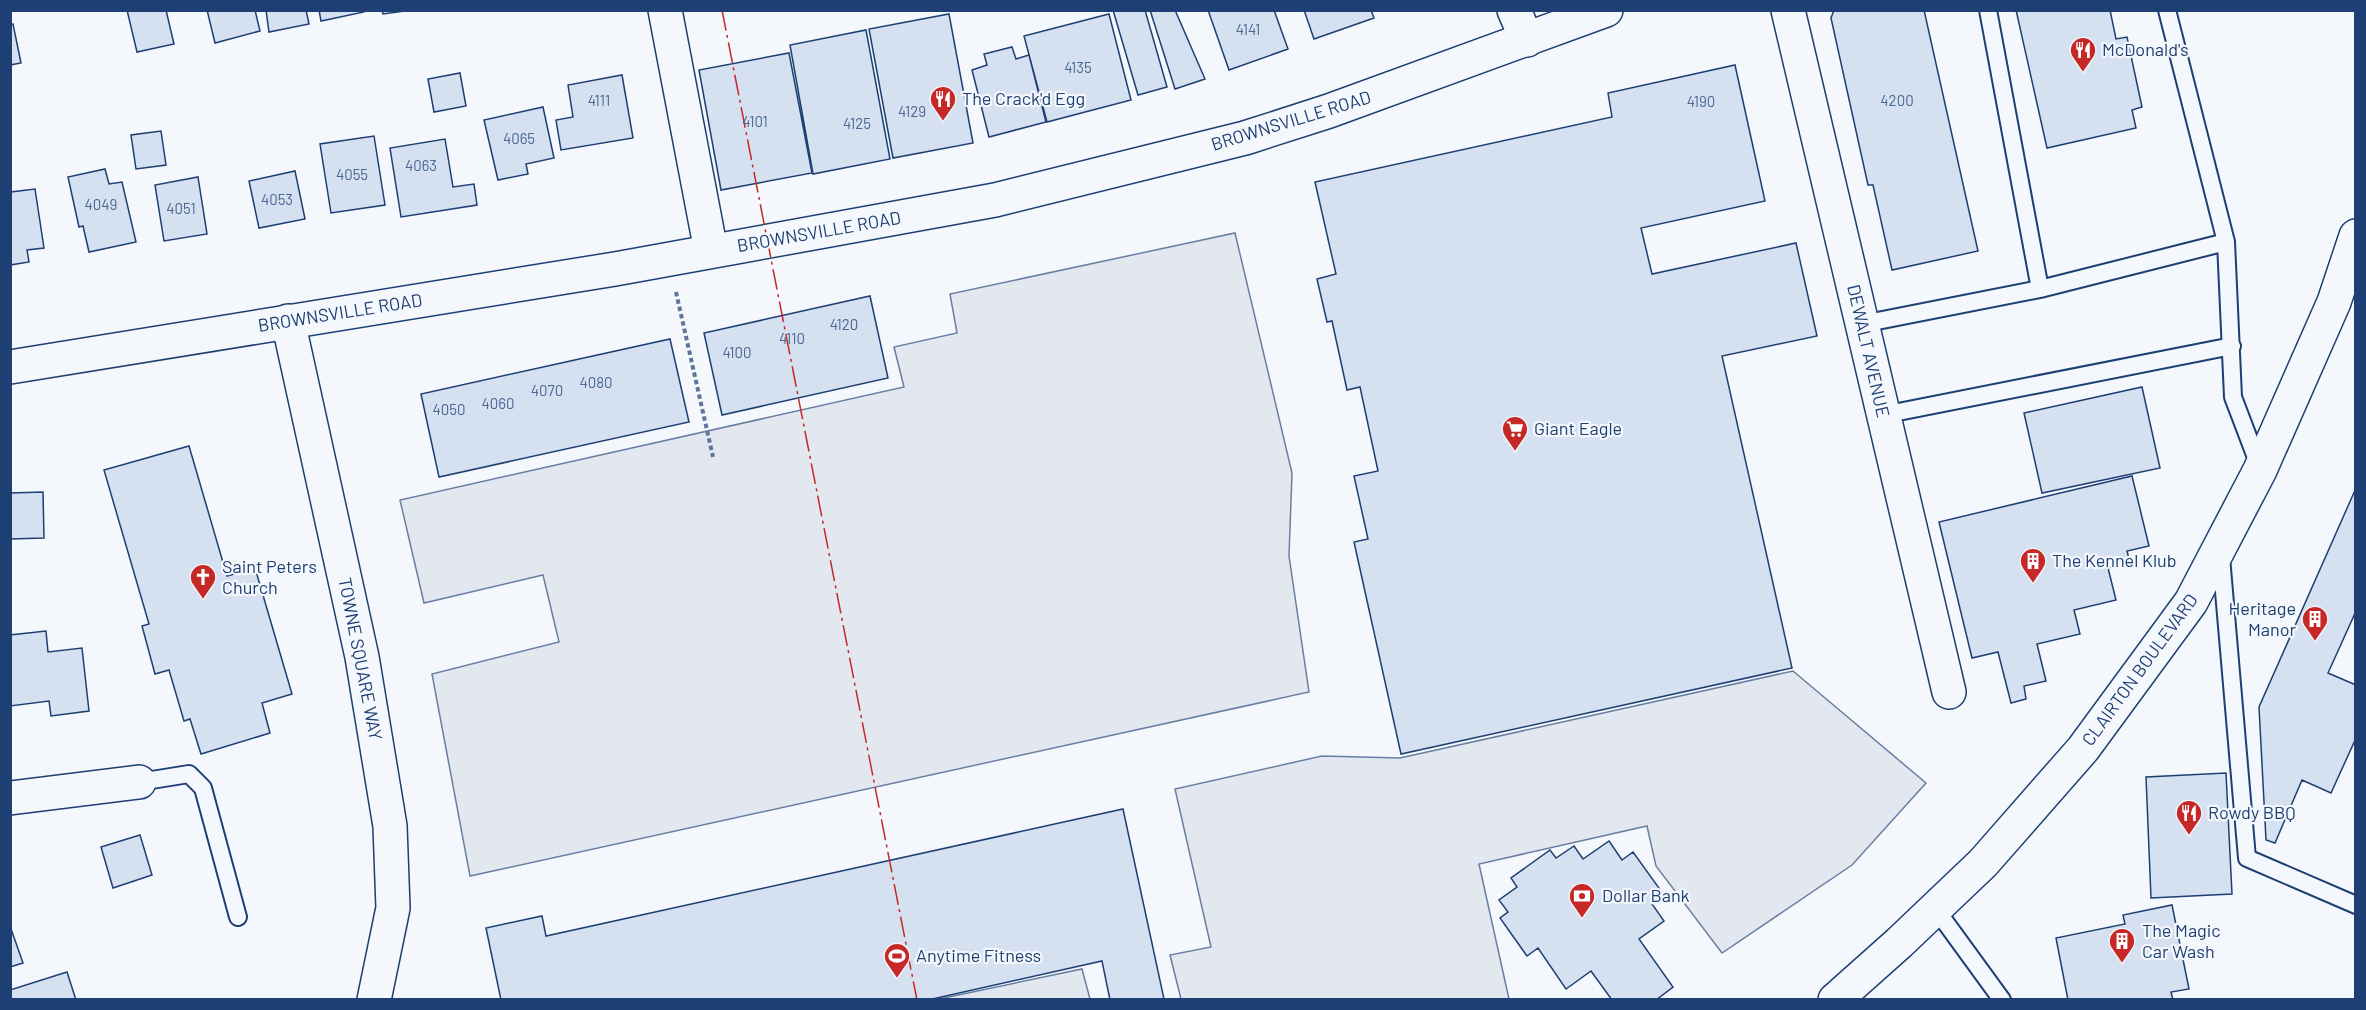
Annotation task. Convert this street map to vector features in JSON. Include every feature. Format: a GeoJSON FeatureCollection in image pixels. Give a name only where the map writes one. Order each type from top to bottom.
{"type":"FeatureCollection","features":[{"type":"Feature","properties":{"kind":"main road"},"geometry":{"type":"LineString","coordinates":[[665,10],[711,251]]}},
{"type":"Feature","properties":{"kind":"main road"},"geometry":{"type":"LineString","coordinates":[[1514,10],[1527,40]]}},
{"type":"Feature","properties":{"kind":"main road","name":"BROWNSVILLE ROAD"},"geometry":{"type":"LineString","coordinates":[[10,367],[669,259],[994,200],[1245,138],[1329,111],[1606,10]]}},
{"type":"Feature","properties":{"kind":"main road","name":"DEWALT AVENUE"},"geometry":{"type":"LineString","coordinates":[[1788,10],[1949,692]]}},
{"type":"Feature","properties":{"kind":"main road","name":"CLAIRTON BOULEVARD"},"geometry":{"type":"LineString","coordinates":[[1835,999],[1983,863],[2083,750],[2191,602],[2260,470],[2334,302],[2355,236]]}},
{"type":"Feature","properties":{"kind":"main road","name":"TOWNE SQUARE WAY"},"geometry":{"type":"LineString","coordinates":[[288,321],[362,657],[390,826],[393,908],[374,999]]}},
{"type":"Feature","properties":{"kind":"main road"},"geometry":{"type":"LineString","coordinates":[[10,798],[139,782]]}},
{"type":"Feature","properties":{"kind":"lane"},"geometry":{"type":"LineString","coordinates":[[1988,10],[2040,289]]}},
{"type":"Feature","properties":{"kind":"lane"},"geometry":{"type":"LineString","coordinates":[[2167,10],[2226,242],[2233,397],[2260,470]]}},
{"type":"Feature","properties":{"kind":"lane"},"geometry":{"type":"LineString","coordinates":[[1862,324],[2040,289],[2226,242]]}},
{"type":"Feature","properties":{"kind":"lane"},"geometry":{"type":"LineString","coordinates":[[1883,415],[2232,346]]}},
{"type":"Feature","properties":{"kind":"lane"},"geometry":{"type":"LineString","coordinates":[[2220,547],[2247,858],[2355,905]]}},
{"type":"Feature","properties":{"kind":"lane"},"geometry":{"type":"LineString","coordinates":[[139,782],[189,774],[203,788],[238,917]]}},
{"type":"Feature","properties":{"kind":"lane"},"geometry":{"type":"LineString","coordinates":[[1935,908],[2002,999]]}},
{"type":"Feature","properties":{"kind":"path"},"geometry":{"type":"LineString","coordinates":[[669,259],[713,457]]}},
{"type":"Feature","properties":{"kind":"shaded area"},"geometry":{"type":"Polygon","coordinates":[[[1235,233],[1292,473],[1289,556],[1309,692],[470,876],[432,674],[559,642],[543,575],[424,603],[400,500],[904,387],[894,347],[957,333],[950,294],[1235,233]]]}},
{"type":"Feature","properties":{"kind":"shaded area"},"geometry":{"type":"Polygon","coordinates":[[[1793,671],[1926,783],[1852,865],[1722,953],[1656,866],[1647,826],[1479,864],[1509,999],[1181,999],[1170,955],[1211,947],[1175,789],[1322,756],[1400,758],[1793,671]]]}},
{"type":"Feature","properties":{"kind":"shaded area"},"geometry":{"type":"Polygon","coordinates":[[[1082,969],[1090,999],[939,999],[1082,969]]]}},
{"type":"Feature","properties":{"kind":"building"},"geometry":{"type":"Polygon","coordinates":[[[127,10],[166,10],[174,44],[137,52],[127,10]]]}},
{"type":"Feature","properties":{"kind":"building"},"geometry":{"type":"Polygon","coordinates":[[[207,10],[255,10],[260,31],[215,43],[207,10]]]}},
{"type":"Feature","properties":{"kind":"building"},"geometry":{"type":"Polygon","coordinates":[[[266,10],[306,10],[309,24],[269,32],[266,10]]]}},
{"type":"Feature","properties":{"kind":"building"},"geometry":{"type":"Polygon","coordinates":[[[319,10],[364,10],[364,12],[321,21],[319,10]]]}},
{"type":"Feature","properties":{"kind":"building"},"geometry":{"type":"Polygon","coordinates":[[[382,10],[412,10],[383,14],[382,10]]]}},
{"type":"Feature","properties":{"kind":"building"},"geometry":{"type":"Polygon","coordinates":[[[1113,10],[1145,10],[1167,87],[1138,95],[1113,10]]]}},
{"type":"Feature","properties":{"kind":"building"},"geometry":{"type":"Polygon","coordinates":[[[1150,10],[1175,10],[1205,79],[1175,89],[1150,10]]]}},
{"type":"Feature","properties":{"kind":"building"},"geometry":{"type":"Polygon","coordinates":[[[1208,10],[1274,10],[1288,49],[1229,70],[1208,10]]]}},
{"type":"Feature","properties":{"kind":"building"},"geometry":{"type":"Polygon","coordinates":[[[1304,10],[1371,10],[1374,18],[1314,39],[1304,10]]]}},
{"type":"Feature","properties":{"kind":"building"},"geometry":{"type":"Polygon","coordinates":[[[1834,10],[1924,10],[1978,251],[1892,270],[1873,185],[1868,185],[1831,18],[1834,10]]]}},
{"type":"Feature","properties":{"kind":"building","name":"McDonald's"},"geometry":{"type":"Polygon","coordinates":[[[2016,10],[2110,10],[2116,39],[2127,37],[2142,107],[2132,110],[2136,128],[2047,148],[2016,10]]]}},
{"type":"Feature","properties":{"kind":"building"},"geometry":{"type":"Polygon","coordinates":[[[949,14],[973,143],[893,158],[869,29],[949,14]]]}},
{"type":"Feature","properties":{"kind":"building"},"geometry":{"type":"Polygon","coordinates":[[[1109,14],[1131,100],[1047,122],[1024,36],[1109,14]]]}},
{"type":"Feature","properties":{"kind":"building"},"geometry":{"type":"Polygon","coordinates":[[[10,24],[13,24],[21,63],[10,65],[10,24]]]}},
{"type":"Feature","properties":{"kind":"building"},"geometry":{"type":"Polygon","coordinates":[[[866,30],[890,159],[813,174],[790,45],[866,30]]]}},
{"type":"Feature","properties":{"kind":"building"},"geometry":{"type":"Polygon","coordinates":[[[1012,47],[1016,59],[1029,55],[1046,122],[989,137],[972,70],[987,65],[984,54],[1012,47]]]}},
{"type":"Feature","properties":{"kind":"building"},"geometry":{"type":"Polygon","coordinates":[[[789,53],[812,173],[721,190],[699,70],[789,53]]]}},
{"type":"Feature","properties":{"kind":"building"},"geometry":{"type":"Polygon","coordinates":[[[1735,65],[1765,201],[1641,228],[1652,274],[1796,243],[1817,336],[1722,356],[1792,668],[1401,754],[1354,542],[1368,539],[1354,476],[1378,471],[1360,387],[1347,390],[1332,321],[1327,322],[1317,279],[1336,274],[1315,182],[1612,117],[1608,93],[1735,65]]]}},
{"type":"Feature","properties":{"kind":"building"},"geometry":{"type":"Polygon","coordinates":[[[460,73],[466,106],[434,112],[428,79],[460,73]]]}},
{"type":"Feature","properties":{"kind":"building"},"geometry":{"type":"Polygon","coordinates":[[[622,75],[633,138],[561,150],[556,120],[573,117],[568,85],[622,75]]]}},
{"type":"Feature","properties":{"kind":"building"},"geometry":{"type":"Polygon","coordinates":[[[543,107],[554,158],[526,164],[528,174],[498,180],[484,120],[543,107]]]}},
{"type":"Feature","properties":{"kind":"building"},"geometry":{"type":"Polygon","coordinates":[[[161,131],[166,165],[136,169],[131,135],[161,131]]]}},
{"type":"Feature","properties":{"kind":"building"},"geometry":{"type":"Polygon","coordinates":[[[374,136],[385,205],[331,213],[320,144],[374,136]]]}},
{"type":"Feature","properties":{"kind":"building"},"geometry":{"type":"Polygon","coordinates":[[[445,139],[453,187],[474,184],[477,205],[401,217],[390,148],[445,139]]]}},
{"type":"Feature","properties":{"kind":"building"},"geometry":{"type":"Polygon","coordinates":[[[105,169],[109,184],[122,182],[136,242],[89,252],[83,226],[79,227],[68,177],[105,169]]]}},
{"type":"Feature","properties":{"kind":"building"},"geometry":{"type":"Polygon","coordinates":[[[295,171],[305,219],[259,228],[249,181],[295,171]]]}},
{"type":"Feature","properties":{"kind":"building"},"geometry":{"type":"Polygon","coordinates":[[[198,177],[207,234],[164,241],[155,185],[198,177]]]}},
{"type":"Feature","properties":{"kind":"building"},"geometry":{"type":"Polygon","coordinates":[[[35,189],[44,248],[27,250],[29,262],[10,265],[11,192],[35,189]]]}},
{"type":"Feature","properties":{"kind":"building"},"geometry":{"type":"Polygon","coordinates":[[[870,296],[888,378],[722,415],[704,333],[870,296]]]}},
{"type":"Feature","properties":{"kind":"building"},"geometry":{"type":"Polygon","coordinates":[[[670,339],[689,422],[439,477],[421,394],[670,339]]]}},
{"type":"Feature","properties":{"kind":"building"},"geometry":{"type":"Polygon","coordinates":[[[2142,387],[2160,468],[2042,493],[2024,413],[2142,387]]]}},
{"type":"Feature","properties":{"kind":"building","name":"Saint Peters Church"},"geometry":{"type":"Polygon","coordinates":[[[189,446],[227,576],[255,568],[292,694],[262,703],[270,733],[201,754],[190,719],[184,721],[169,670],[155,674],[142,626],[149,624],[104,470],[189,446]]]}},
{"type":"Feature","properties":{"kind":"building","name":"The Kennel Klub"},"geometry":{"type":"Polygon","coordinates":[[[2132,476],[2149,546],[2127,551],[2130,563],[2108,568],[2116,600],[2074,610],[2080,634],[2037,644],[2046,681],[2024,686],[2026,699],[2011,703],[1998,652],[1972,658],[1939,522],[2132,476]]]}},
{"type":"Feature","properties":{"kind":"building","name":"Heritage Manor"},"geometry":{"type":"Polygon","coordinates":[[[2356,488],[2356,611],[2328,673],[2356,685],[2356,738],[2331,793],[2302,780],[2275,843],[2266,840],[2259,707],[2356,488]]]}},
{"type":"Feature","properties":{"kind":"building"},"geometry":{"type":"Polygon","coordinates":[[[43,492],[44,538],[10,539],[10,493],[43,492]]]}},
{"type":"Feature","properties":{"kind":"building"},"geometry":{"type":"Polygon","coordinates":[[[46,631],[48,652],[82,648],[89,711],[51,716],[49,701],[10,706],[10,635],[46,631]]]}},
{"type":"Feature","properties":{"kind":"building","name":"Rowdy BBQ"},"geometry":{"type":"Polygon","coordinates":[[[2226,773],[2232,894],[2151,898],[2146,777],[2226,773]]]}},
{"type":"Feature","properties":{"kind":"building"},"geometry":{"type":"Polygon","coordinates":[[[1123,809],[1164,999],[1110,1000],[1102,961],[928,1000],[501,1000],[486,928],[542,916],[546,936],[1123,809]]]}},
{"type":"Feature","properties":{"kind":"building"},"geometry":{"type":"Polygon","coordinates":[[[140,835],[152,875],[113,888],[101,847],[140,835]]]}},
{"type":"Feature","properties":{"kind":"building","name":"Dollar Bank"},"geometry":{"type":"Polygon","coordinates":[[[1609,841],[1622,860],[1633,852],[1664,895],[1652,904],[1664,921],[1639,939],[1673,987],[1656,1000],[1612,1000],[1591,971],[1566,989],[1538,948],[1527,956],[1500,918],[1508,912],[1499,900],[1517,887],[1511,878],[1550,850],[1556,858],[1574,846],[1583,859],[1609,841]]]}},
{"type":"Feature","properties":{"kind":"building","name":"The Magic Car Wash"},"geometry":{"type":"Polygon","coordinates":[[[2172,905],[2189,989],[2171,992],[2173,1000],[2068,1000],[2056,938],[2125,924],[2123,915],[2172,905]]]}},
{"type":"Feature","properties":{"kind":"building"},"geometry":{"type":"Polygon","coordinates":[[[10,926],[23,963],[10,967],[10,926]]]}},
{"type":"Feature","properties":{"kind":"building"},"geometry":{"type":"Polygon","coordinates":[[[67,972],[76,1000],[10,1000],[10,990],[67,972]]]}},
{"type":"Feature","properties":{"kind":"power"},"geometry":{"type":"LineString","coordinates":[[722,10],[917,1000]]}},
{"type":"Feature","properties":{"kind":"place","name":"McDonald's"},"geometry":{"type":"Point","coordinates":[2083,73]}},
{"type":"Feature","properties":{"kind":"place","name":"The Crack'd Egg"},"geometry":{"type":"Point","coordinates":[943,122]}},
{"type":"Feature","properties":{"kind":"place","name":"Giant Eagle"},"geometry":{"type":"Point","coordinates":[1515,452]}},
{"type":"Feature","properties":{"kind":"place","name":"The Kennel Klub"},"geometry":{"type":"Point","coordinates":[2033,584]}},
{"type":"Feature","properties":{"kind":"place","name":"Saint Peters Church"},"geometry":{"type":"Point","coordinates":[203,600]}},
{"type":"Feature","properties":{"kind":"place","name":"Heritage Manor"},"geometry":{"type":"Point","coordinates":[2315,642]}},
{"type":"Feature","properties":{"kind":"place","name":"Rowdy BBQ"},"geometry":{"type":"Point","coordinates":[2189,836]}},
{"type":"Feature","properties":{"kind":"place","name":"Dollar Bank"},"geometry":{"type":"Point","coordinates":[1582,919]}},
{"type":"Feature","properties":{"kind":"place","name":"The Magic Car Wash"},"geometry":{"type":"Point","coordinates":[2122,964]}},
{"type":"Feature","properties":{"kind":"place","name":"Anytime Fitness"},"geometry":{"type":"Point","coordinates":[897,979]}}]}
